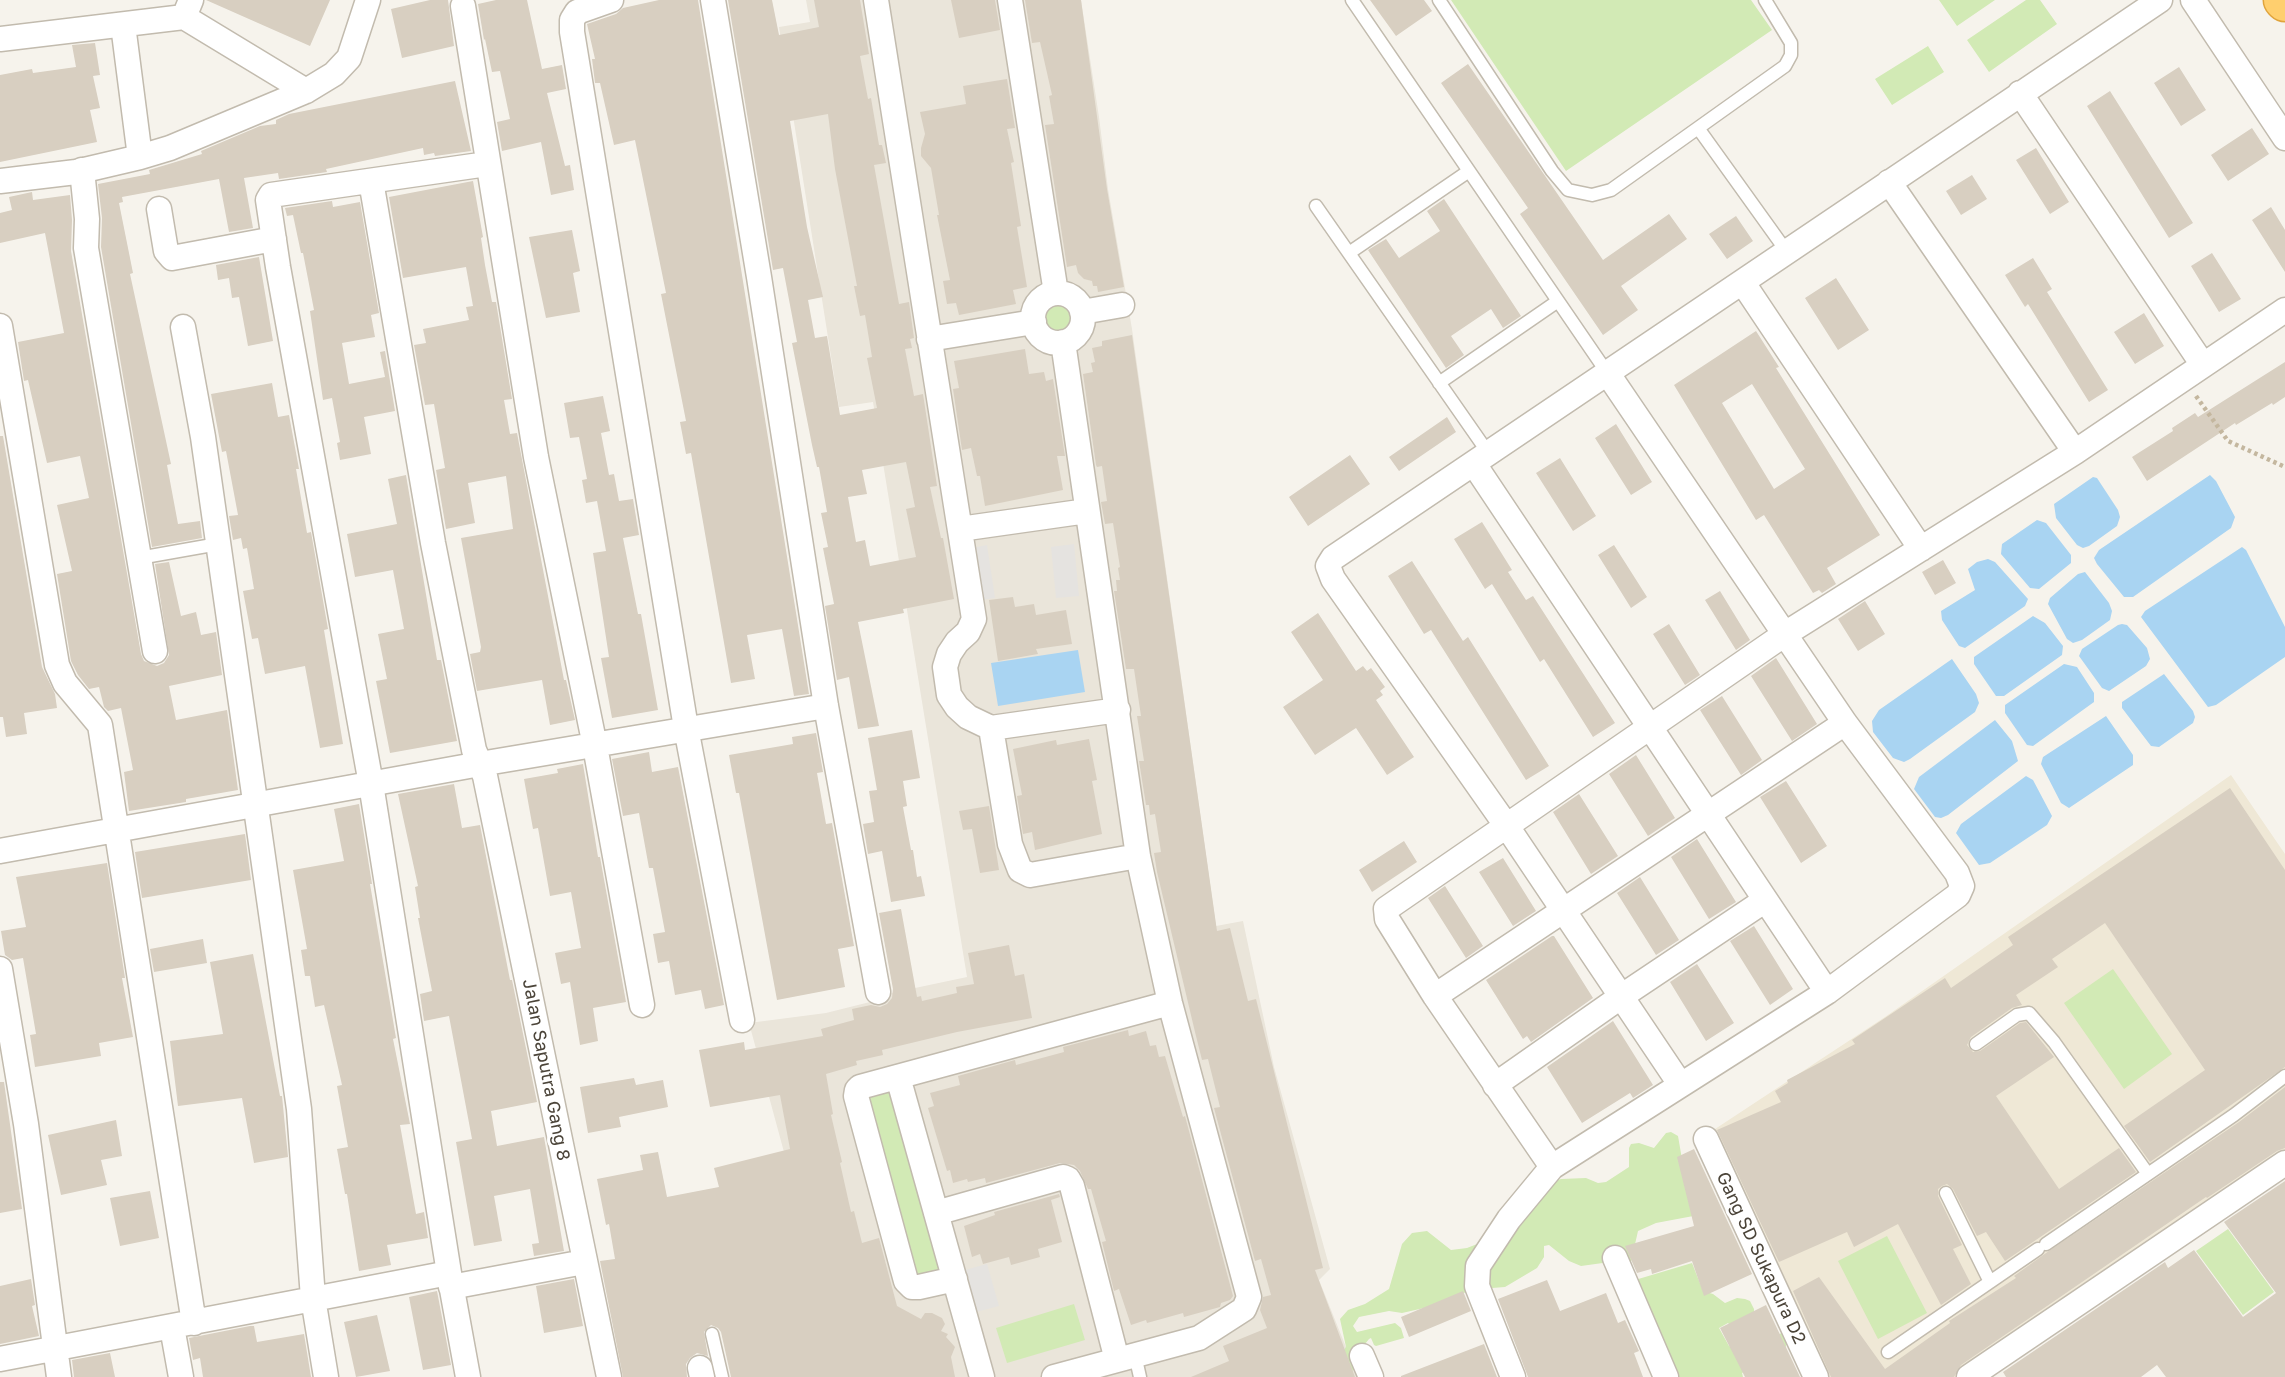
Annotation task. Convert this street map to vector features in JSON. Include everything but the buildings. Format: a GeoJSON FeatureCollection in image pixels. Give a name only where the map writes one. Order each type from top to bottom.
{"type":"FeatureCollection","features":[{"type":"Feature","properties":{"kind":"street"},"geometry":{"type":"LineString","coordinates":[[0,181],[82,170],[140,157],[170,148],[306,91],[334,74],[349,58],[368,0]]}},
{"type":"Feature","properties":{"kind":"street"},"geometry":{"type":"LineString","coordinates":[[611,0],[577,12],[572,20],[572,32],[686,728],[742,1020]]}},
{"type":"Feature","properties":{"kind":"street"},"geometry":{"type":"LineString","coordinates":[[713,0],[826,706],[878,992]]}},
{"type":"Feature","properties":{"kind":"street"},"geometry":{"type":"LineString","coordinates":[[876,0],[974,619],[968,632],[949,654],[945,667],[949,695],[968,717],[991,728],[1118,710]]}},
{"type":"Feature","properties":{"kind":"street"},"geometry":{"type":"LineString","coordinates":[[1010,0],[1056,293]]}},
{"type":"Feature","properties":{"kind":"street"},"geometry":{"type":"LineString","coordinates":[[1680,1084],[1506,825],[1333,579],[1328,566],[1333,558],[2160,0]]}},
{"type":"Feature","properties":{"kind":"street"},"geometry":{"type":"LineString","coordinates":[[2193,0],[2284,135]]}},
{"type":"Feature","properties":{"kind":"street"},"geometry":{"type":"LineString","coordinates":[[463,6],[536,457],[595,746],[642,1005]]}},
{"type":"Feature","properties":{"kind":"street"},"geometry":{"type":"LineString","coordinates":[[0,39],[122,25],[187,9],[306,91]]}},
{"type":"Feature","properties":{"kind":"street"},"geometry":{"type":"LineString","coordinates":[[122,25],[140,157]]}},
{"type":"Feature","properties":{"kind":"street"},"geometry":{"type":"LineString","coordinates":[[2020,93],[2194,372]]}},
{"type":"Feature","properties":{"kind":"street"},"geometry":{"type":"LineString","coordinates":[[468,1377],[371,785],[268,204],[271,195],[487,164]]}},
{"type":"Feature","properties":{"kind":"street"},"geometry":{"type":"LineString","coordinates":[[82,170],[87,219],[86,248],[155,651]]}},
{"type":"Feature","properties":{"kind":"street","name":"Jalan Saputra Gang 8"},"geometry":{"type":"LineString","coordinates":[[371,181],[433,543],[474,750],[485,776],[609,1377]]}},
{"type":"Feature","properties":{"kind":"street"},"geometry":{"type":"LineString","coordinates":[[1889,182],[2075,452]]}},
{"type":"Feature","properties":{"kind":"street"},"geometry":{"type":"LineString","coordinates":[[159,209],[166,251],[173,258],[274,239]]}},
{"type":"Feature","properties":{"kind":"street"},"geometry":{"type":"LineString","coordinates":[[1743,283],[1921,549]]}},
{"type":"Feature","properties":{"kind":"street"},"geometry":{"type":"LineString","coordinates":[[1056,293],[1072,298],[1082,312],[1080,328],[1073,337],[1063,342],[1042,337],[1034,322],[1035,310],[1040,300],[1056,293]]}},
{"type":"Feature","properties":{"kind":"street"},"geometry":{"type":"LineString","coordinates":[[1082,312],[1122,305]]}},
{"type":"Feature","properties":{"kind":"street"},"geometry":{"type":"LineString","coordinates":[[1552,1167],[1436,996],[1387,919],[1386,909],[1785,634],[2075,452],[2285,310]]}},
{"type":"Feature","properties":{"kind":"street"},"geometry":{"type":"LineString","coordinates":[[929,339],[1034,322]]}},
{"type":"Feature","properties":{"kind":"street"},"geometry":{"type":"LineString","coordinates":[[0,326],[57,665],[65,683],[100,725],[117,831],[183,1325],[181,1377]]}},
{"type":"Feature","properties":{"kind":"street"},"geometry":{"type":"LineString","coordinates":[[183,327],[203,437],[299,1109],[313,1298],[326,1377]]}},
{"type":"Feature","properties":{"kind":"street"},"geometry":{"type":"LineString","coordinates":[[1054,1377],[1131,1364],[1199,1338],[1244,1309],[1249,1297],[1170,1003],[1138,856],[1063,342]]}},
{"type":"Feature","properties":{"kind":"street"},"geometry":{"type":"LineString","coordinates":[[1513,1377],[1477,1286],[1478,1266],[1509,1219],[1552,1167],[1827,992],[1958,895],[1962,886],[1957,873],[1845,723],[1608,374]]}},
{"type":"Feature","properties":{"kind":"street"},"geometry":{"type":"LineString","coordinates":[[1482,459],[1707,814],[1827,992]]}},
{"type":"Feature","properties":{"kind":"street"},"geometry":{"type":"LineString","coordinates":[[960,529],[1087,510]]}},
{"type":"Feature","properties":{"kind":"street"},"geometry":{"type":"LineString","coordinates":[[0,851],[480,764],[826,706]]}},
{"type":"Feature","properties":{"kind":"street"},"geometry":{"type":"LineString","coordinates":[[1436,996],[1845,723]]}},
{"type":"Feature","properties":{"kind":"street"},"geometry":{"type":"LineString","coordinates":[[991,728],[1010,844],[1020,870],[1030,875],[1138,856]]}},
{"type":"Feature","properties":{"kind":"street"},"geometry":{"type":"LineString","coordinates":[[1495,1085],[1764,901]]}},
{"type":"Feature","properties":{"kind":"street"},"geometry":{"type":"LineString","coordinates":[[0,969],[26,1124],[59,1377]]}},
{"type":"Feature","properties":{"kind":"street"},"geometry":{"type":"LineString","coordinates":[[955,1279],[919,1287],[912,1287],[906,1281],[856,1096],[860,1087],[1170,1003]]}},
{"type":"Feature","properties":{"kind":"street"},"geometry":{"type":"LineString","coordinates":[[898,1077],[982,1377]]}},
{"type":"Feature","properties":{"kind":"street","name":"Gang SD Sukapura D2"},"geometry":{"type":"LineString","coordinates":[[1706,1139],[1816,1377]]}},
{"type":"Feature","properties":{"kind":"street"},"geometry":{"type":"LineString","coordinates":[[1969,1377],[2285,1163]]}},
{"type":"Feature","properties":{"kind":"street"},"geometry":{"type":"LineString","coordinates":[[936,1213],[1063,1177],[1068,1179],[1131,1364]]}},
{"type":"Feature","properties":{"kind":"street"},"geometry":{"type":"LineString","coordinates":[[1615,1258],[1666,1377]]}},
{"type":"Feature","properties":{"kind":"street"},"geometry":{"type":"LineString","coordinates":[[0,1359],[313,1298],[584,1262]]}},
{"type":"Feature","properties":{"kind":"lane"},"geometry":{"type":"LineString","coordinates":[[1352,0],[1608,374]]}},
{"type":"Feature","properties":{"kind":"lane"},"geometry":{"type":"LineString","coordinates":[[1439,0],[1552,171],[1569,190],[1592,195],[1611,190],[1785,66],[1791,55],[1791,43],[1765,0]]}},
{"type":"Feature","properties":{"kind":"lane"},"geometry":{"type":"LineString","coordinates":[[1698,128],[1787,252]]}},
{"type":"Feature","properties":{"kind":"lane"},"geometry":{"type":"LineString","coordinates":[[1349,253],[1469,171]]}},
{"type":"Feature","properties":{"kind":"lane"},"geometry":{"type":"LineString","coordinates":[[1316,206],[1439,383],[1482,459]]}},
{"type":"Feature","properties":{"kind":"lane"},"geometry":{"type":"LineString","coordinates":[[1439,383],[1558,302]]}},
{"type":"Feature","properties":{"kind":"lane"},"geometry":{"type":"LineString","coordinates":[[139,558],[218,544]]}},
{"type":"Feature","properties":{"kind":"lane"},"geometry":{"type":"LineString","coordinates":[[1976,1044],[2017,1014],[2024,1012],[2031,1015],[2054,1042],[2148,1174]]}},
{"type":"Feature","properties":{"kind":"lane"},"geometry":{"type":"LineString","coordinates":[[1888,1352],[2234,1115],[2285,1076]]}},
{"type":"Feature","properties":{"kind":"lane"},"geometry":{"type":"LineString","coordinates":[[1946,1193],[1990,1282]]}},
{"type":"Feature","properties":{"kind":"lane"},"geometry":{"type":"LineString","coordinates":[[711,1371],[712,1334]]}},
{"type":"Feature","properties":{"kind":"path"},"geometry":{"type":"LineString","coordinates":[[2194,372],[2228,441],[2285,467]]}},
{"type":"Feature","properties":{"kind":"shaded area"},"geometry":{"type":"Polygon","coordinates":[[[806,0],[1081,0],[1108,189],[1132,329],[1216,926],[1243,921],[1274,1067],[1330,1269],[1319,1280],[1358,1377],[845,1377],[749,1023],[826,1013],[882,999],[882,995],[967,977],[873,402],[839,407],[779,27],[810,22],[806,0]]]}},
{"type":"Feature","properties":{"kind":"shaded area"},"geometry":{"type":"Polygon","coordinates":[[[1074,544],[1079,596],[1056,598],[1051,547],[1074,544]]]}},
{"type":"Feature","properties":{"kind":"shaded area"},"geometry":{"type":"Polygon","coordinates":[[[987,545],[995,598],[980,600],[972,548],[987,545]]]}},
{"type":"Feature","properties":{"kind":"shaded area"},"geometry":{"type":"Polygon","coordinates":[[[2231,775],[2285,854],[2285,1156],[1962,1377],[1821,1377],[1709,1133],[1885,1017],[2231,775]]]}},
{"type":"Feature","properties":{"kind":"shaded area"},"geometry":{"type":"Polygon","coordinates":[[[987,1264],[999,1306],[976,1312],[965,1270],[987,1264]]]}},
{"type":"Feature","properties":{"kind":"green space"},"geometry":{"type":"Polygon","coordinates":[[[1451,0],[1751,0],[1772,30],[1566,171],[1451,0]]]}},
{"type":"Feature","properties":{"kind":"green space"},"geometry":{"type":"Polygon","coordinates":[[[1939,0],[1995,0],[1957,26],[1939,0]]]}},
{"type":"Feature","properties":{"kind":"green space"},"geometry":{"type":"Polygon","coordinates":[[[2026,0],[2040,0],[2057,24],[1989,72],[1967,40],[2026,0]]]}},
{"type":"Feature","properties":{"kind":"green space"},"geometry":{"type":"Polygon","coordinates":[[[1928,46],[1944,72],[1892,105],[1875,79],[1928,46]]]}},
{"type":"Feature","properties":{"kind":"green space"},"geometry":{"type":"Polygon","coordinates":[[[1058,302],[1069,307],[1074,318],[1069,329],[1058,334],[1047,329],[1042,318],[1047,307],[1058,302]]]}},
{"type":"Feature","properties":{"kind":"green space"},"geometry":{"type":"Polygon","coordinates":[[[2113,969],[2172,1054],[2124,1089],[2064,1003],[2113,969]]]}},
{"type":"Feature","properties":{"kind":"green space"},"geometry":{"type":"Polygon","coordinates":[[[890,1090],[942,1270],[915,1276],[866,1096],[890,1090]]]}},
{"type":"Feature","properties":{"kind":"green space"},"geometry":{"type":"Polygon","coordinates":[[[1671,1132],[1678,1136],[1683,1165],[1704,1214],[1656,1223],[1638,1231],[1631,1262],[1581,1266],[1569,1261],[1549,1245],[1544,1246],[1544,1257],[1537,1268],[1505,1287],[1492,1288],[1483,1285],[1433,1306],[1402,1313],[1389,1311],[1359,1317],[1353,1326],[1357,1332],[1395,1323],[1401,1328],[1404,1338],[1376,1346],[1371,1338],[1357,1354],[1351,1377],[1325,1377],[1346,1347],[1340,1319],[1348,1310],[1365,1304],[1389,1289],[1402,1244],[1412,1233],[1427,1231],[1451,1250],[1467,1248],[1519,1227],[1552,1182],[1586,1178],[1598,1183],[1606,1182],[1629,1167],[1631,1144],[1639,1143],[1654,1148],[1666,1133],[1671,1132]]]}},
{"type":"Feature","properties":{"kind":"green space"},"geometry":{"type":"Polygon","coordinates":[[[2228,1229],[2274,1292],[2243,1315],[2196,1251],[2228,1229]]]}},
{"type":"Feature","properties":{"kind":"green space"},"geometry":{"type":"Polygon","coordinates":[[[1887,1236],[1927,1313],[1878,1339],[1838,1261],[1887,1236]]]}},
{"type":"Feature","properties":{"kind":"green space"},"geometry":{"type":"Polygon","coordinates":[[[1692,1263],[1703,1291],[1713,1294],[1725,1303],[1737,1298],[1745,1299],[1750,1301],[1754,1309],[1754,1313],[1731,1326],[1728,1323],[1719,1328],[1729,1346],[1736,1349],[1782,1333],[1787,1342],[1784,1353],[1742,1373],[1743,1377],[1676,1377],[1635,1280],[1692,1263]]]}},
{"type":"Feature","properties":{"kind":"green space"},"geometry":{"type":"Polygon","coordinates":[[[1074,1304],[1085,1340],[1007,1363],[996,1328],[1074,1304]]]}},
{"type":"Feature","properties":{"kind":"water"},"geometry":{"type":"Polygon","coordinates":[[[2210,475],[2235,517],[2231,528],[2133,597],[2124,597],[2097,564],[2094,558],[2099,550],[2210,475]]]}},
{"type":"Feature","properties":{"kind":"water"},"geometry":{"type":"Polygon","coordinates":[[[2093,477],[2097,478],[2120,517],[2117,526],[2083,548],[2077,545],[2056,518],[2054,504],[2093,477]]]}},
{"type":"Feature","properties":{"kind":"water"},"geometry":{"type":"Polygon","coordinates":[[[2037,520],[2046,523],[2071,555],[2071,563],[2039,589],[2030,588],[2001,554],[2002,544],[2037,520]]]}},
{"type":"Feature","properties":{"kind":"water"},"geometry":{"type":"Polygon","coordinates":[[[2242,547],[2246,550],[2285,627],[2285,657],[2216,705],[2208,707],[2141,617],[2145,611],[2242,547]]]}},
{"type":"Feature","properties":{"kind":"water"},"geometry":{"type":"Polygon","coordinates":[[[1988,559],[1995,562],[2028,599],[2025,606],[1965,648],[1959,646],[1942,620],[1941,611],[1975,590],[1968,569],[1977,562],[1988,559]]]}},
{"type":"Feature","properties":{"kind":"water"},"geometry":{"type":"Polygon","coordinates":[[[2085,572],[2112,611],[2110,620],[2082,640],[2073,643],[2067,639],[2048,604],[2050,598],[2078,574],[2085,572]]]}},
{"type":"Feature","properties":{"kind":"water"},"geometry":{"type":"Polygon","coordinates":[[[2033,616],[2045,623],[2063,646],[2062,655],[2004,696],[1996,696],[1974,664],[1974,657],[2033,616]]]}},
{"type":"Feature","properties":{"kind":"water"},"geometry":{"type":"Polygon","coordinates":[[[2122,624],[2127,625],[2147,648],[2150,659],[2146,666],[2109,691],[2102,688],[2079,656],[2082,649],[2122,624]]]}},
{"type":"Feature","properties":{"kind":"water"},"geometry":{"type":"Polygon","coordinates":[[[1078,650],[1085,692],[998,706],[991,663],[1078,650]]]}},
{"type":"Feature","properties":{"kind":"water"},"geometry":{"type":"Polygon","coordinates":[[[1952,659],[1976,694],[1979,703],[1975,712],[1910,759],[1904,762],[1893,758],[1873,732],[1872,721],[1879,710],[1952,659]]]}},
{"type":"Feature","properties":{"kind":"water"},"geometry":{"type":"Polygon","coordinates":[[[2064,664],[2077,667],[2094,693],[2094,702],[2033,746],[2027,745],[2005,713],[2005,705],[2064,664]]]}},
{"type":"Feature","properties":{"kind":"water"},"geometry":{"type":"Polygon","coordinates":[[[2164,674],[2195,717],[2193,723],[2159,747],[2151,746],[2122,708],[2122,702],[2164,674]]]}},
{"type":"Feature","properties":{"kind":"water"},"geometry":{"type":"Polygon","coordinates":[[[2106,716],[2133,755],[2133,765],[2069,808],[2061,803],[2041,764],[2043,757],[2106,716]]]}},
{"type":"Feature","properties":{"kind":"water"},"geometry":{"type":"Polygon","coordinates":[[[1995,720],[2012,741],[2018,761],[1948,815],[1935,817],[1914,789],[1919,777],[1995,720]]]}},
{"type":"Feature","properties":{"kind":"water"},"geometry":{"type":"Polygon","coordinates":[[[2026,776],[2033,780],[2052,816],[2047,825],[1990,863],[1979,865],[1956,833],[1961,824],[2026,776]]]}}]}
